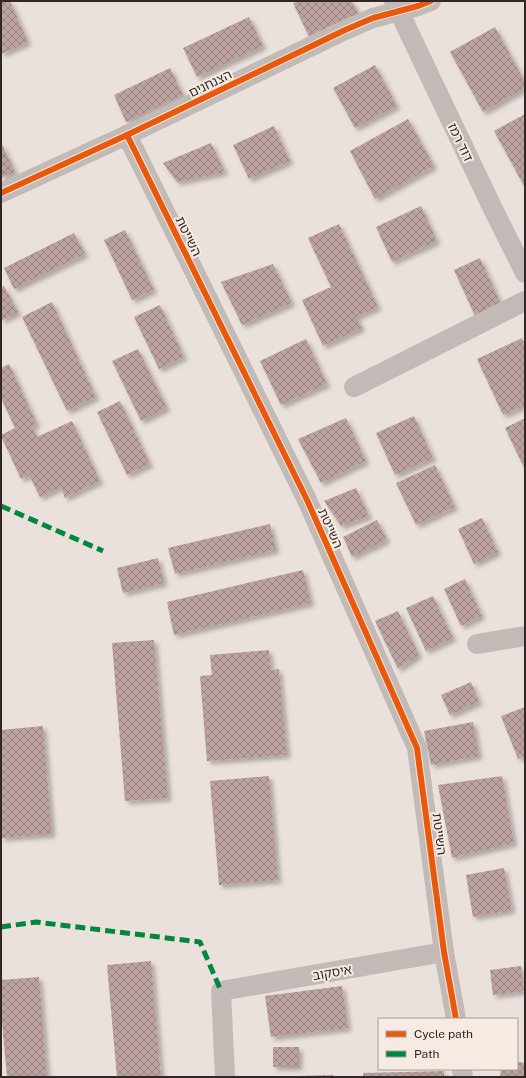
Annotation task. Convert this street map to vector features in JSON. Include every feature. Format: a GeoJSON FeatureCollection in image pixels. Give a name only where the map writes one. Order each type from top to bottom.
{"type":"FeatureCollection","features":[{"type":"Feature","properties":{"kind":"street","name":"הצנחנים"},"geometry":{"type":"LineString","coordinates":[[1,193],[396,6],[431,1]]}},
{"type":"Feature","properties":{"kind":"street","name":"דוד רמז"},"geometry":{"type":"LineString","coordinates":[[396,6],[493,209],[525,272]]}},
{"type":"Feature","properties":{"kind":"street","name":"השייטת"},"geometry":{"type":"LineString","coordinates":[[126,135],[307,500],[417,748],[444,952],[456,1018]]}},
{"type":"Feature","properties":{"kind":"street"},"geometry":{"type":"LineString","coordinates":[[354,387],[525,301]]}},
{"type":"Feature","properties":{"kind":"street"},"geometry":{"type":"LineString","coordinates":[[477,644],[525,636]]}},
{"type":"Feature","properties":{"kind":"street","name":"איסקוב"},"geometry":{"type":"LineString","coordinates":[[225,1077],[221,991],[444,952]]}},
{"type":"Feature","properties":{"kind":"building"},"geometry":{"type":"Polygon","coordinates":[[[1,1],[10,1],[28,42],[1,54],[1,1]]]}},
{"type":"Feature","properties":{"kind":"building"},"geometry":{"type":"Polygon","coordinates":[[[299,1],[352,1],[360,17],[311,41],[293,3],[299,1]]]}},
{"type":"Feature","properties":{"kind":"building"},"geometry":{"type":"Polygon","coordinates":[[[249,17],[263,46],[197,77],[183,48],[249,17]]]}},
{"type":"Feature","properties":{"kind":"building"},"geometry":{"type":"Polygon","coordinates":[[[495,27],[525,82],[525,88],[483,112],[450,52],[495,27]]]}},
{"type":"Feature","properties":{"kind":"building"},"geometry":{"type":"Polygon","coordinates":[[[375,65],[397,106],[355,128],[333,88],[375,65]]]}},
{"type":"Feature","properties":{"kind":"building"},"geometry":{"type":"Polygon","coordinates":[[[170,68],[183,95],[126,122],[114,95],[170,68]]]}},
{"type":"Feature","properties":{"kind":"building"},"geometry":{"type":"Polygon","coordinates":[[[525,114],[525,185],[524,186],[494,131],[525,114]]]}},
{"type":"Feature","properties":{"kind":"building"},"geometry":{"type":"Polygon","coordinates":[[[408,119],[434,166],[375,199],[350,151],[408,119]]]}},
{"type":"Feature","properties":{"kind":"building"},"geometry":{"type":"Polygon","coordinates":[[[274,126],[290,161],[249,179],[233,145],[274,126]]]}},
{"type":"Feature","properties":{"kind":"building"},"geometry":{"type":"Polygon","coordinates":[[[1,142],[15,172],[1,178],[1,142]]]}},
{"type":"Feature","properties":{"kind":"building"},"geometry":{"type":"Polygon","coordinates":[[[211,143],[225,172],[177,182],[163,163],[211,143]]]}},
{"type":"Feature","properties":{"kind":"building"},"geometry":{"type":"Polygon","coordinates":[[[421,206],[437,241],[392,262],[376,227],[421,206]]]}},
{"type":"Feature","properties":{"kind":"building"},"geometry":{"type":"Polygon","coordinates":[[[339,224],[378,307],[356,317],[362,328],[323,346],[302,300],[331,287],[308,238],[339,224]]]}},
{"type":"Feature","properties":{"kind":"building"},"geometry":{"type":"Polygon","coordinates":[[[125,230],[154,290],[132,300],[104,240],[125,230]]]}},
{"type":"Feature","properties":{"kind":"building"},"geometry":{"type":"Polygon","coordinates":[[[74,233],[85,254],[14,289],[4,268],[74,233]]]}},
{"type":"Feature","properties":{"kind":"building"},"geometry":{"type":"Polygon","coordinates":[[[480,258],[501,304],[475,316],[454,270],[480,258]]]}},
{"type":"Feature","properties":{"kind":"building"},"geometry":{"type":"Polygon","coordinates":[[[273,264],[292,303],[242,325],[221,282],[273,264]]]}},
{"type":"Feature","properties":{"kind":"building"},"geometry":{"type":"Polygon","coordinates":[[[4,286],[18,312],[1,321],[1,288],[4,286]]]}},
{"type":"Feature","properties":{"kind":"building"},"geometry":{"type":"Polygon","coordinates":[[[52,302],[96,397],[67,411],[22,317],[52,302]]]}},
{"type":"Feature","properties":{"kind":"building"},"geometry":{"type":"Polygon","coordinates":[[[160,305],[184,357],[159,369],[134,317],[160,305]]]}},
{"type":"Feature","properties":{"kind":"building"},"geometry":{"type":"Polygon","coordinates":[[[522,338],[525,344],[525,405],[503,415],[477,359],[522,338]]]}},
{"type":"Feature","properties":{"kind":"building"},"geometry":{"type":"Polygon","coordinates":[[[306,339],[327,384],[281,405],[260,361],[306,339]]]}},
{"type":"Feature","properties":{"kind":"building"},"geometry":{"type":"Polygon","coordinates":[[[138,349],[167,408],[141,421],[112,361],[138,349]]]}},
{"type":"Feature","properties":{"kind":"building"},"geometry":{"type":"Polygon","coordinates":[[[9,364],[37,424],[32,426],[37,437],[72,421],[100,481],[65,498],[61,487],[40,497],[29,475],[21,479],[1,436],[15,428],[1,398],[1,368],[9,364]]]}},
{"type":"Feature","properties":{"kind":"building"},"geometry":{"type":"Polygon","coordinates":[[[120,401],[150,464],[127,475],[97,412],[120,401]]]}},
{"type":"Feature","properties":{"kind":"building"},"geometry":{"type":"Polygon","coordinates":[[[414,416],[433,458],[395,475],[376,433],[414,416]]]}},
{"type":"Feature","properties":{"kind":"building"},"geometry":{"type":"Polygon","coordinates":[[[346,418],[366,461],[321,483],[298,439],[346,418]]]}},
{"type":"Feature","properties":{"kind":"building"},"geometry":{"type":"Polygon","coordinates":[[[525,418],[525,470],[505,428],[525,418]]]}},
{"type":"Feature","properties":{"kind":"building"},"geometry":{"type":"Polygon","coordinates":[[[435,465],[455,507],[416,525],[396,483],[435,465]]]}},
{"type":"Feature","properties":{"kind":"building"},"geometry":{"type":"Polygon","coordinates":[[[356,488],[369,516],[341,526],[324,501],[356,488]]]}},
{"type":"Feature","properties":{"kind":"building"},"geometry":{"type":"Polygon","coordinates":[[[482,518],[498,552],[474,564],[458,529],[482,518]]]}},
{"type":"Feature","properties":{"kind":"building"},"geometry":{"type":"Polygon","coordinates":[[[377,520],[387,540],[352,557],[343,537],[377,520]]]}},
{"type":"Feature","properties":{"kind":"building"},"geometry":{"type":"Polygon","coordinates":[[[270,524],[276,550],[175,574],[168,548],[270,524]]]}},
{"type":"Feature","properties":{"kind":"building"},"geometry":{"type":"Polygon","coordinates":[[[158,558],[164,583],[123,593],[117,568],[158,558]]]}},
{"type":"Feature","properties":{"kind":"building"},"geometry":{"type":"Polygon","coordinates":[[[303,570],[311,603],[174,635],[167,602],[303,570]]]}},
{"type":"Feature","properties":{"kind":"building"},"geometry":{"type":"Polygon","coordinates":[[[465,579],[482,616],[461,626],[444,589],[465,579]]]}},
{"type":"Feature","properties":{"kind":"building"},"geometry":{"type":"Polygon","coordinates":[[[433,596],[453,638],[426,651],[406,608],[433,596]]]}},
{"type":"Feature","properties":{"kind":"building"},"geometry":{"type":"Polygon","coordinates":[[[398,611],[419,655],[398,669],[375,621],[398,611]]]}},
{"type":"Feature","properties":{"kind":"building"},"geometry":{"type":"Polygon","coordinates":[[[154,640],[168,798],[125,801],[112,643],[154,640]]]}},
{"type":"Feature","properties":{"kind":"building"},"geometry":{"type":"Polygon","coordinates":[[[269,650],[271,670],[279,669],[287,755],[207,761],[200,676],[212,675],[210,655],[269,650]]]}},
{"type":"Feature","properties":{"kind":"building"},"geometry":{"type":"Polygon","coordinates":[[[471,682],[479,702],[450,715],[441,695],[471,682]]]}},
{"type":"Feature","properties":{"kind":"building"},"geometry":{"type":"Polygon","coordinates":[[[525,707],[525,756],[518,759],[501,716],[525,707]]]}},
{"type":"Feature","properties":{"kind":"building"},"geometry":{"type":"Polygon","coordinates":[[[473,722],[479,756],[431,765],[424,731],[473,722]]]}},
{"type":"Feature","properties":{"kind":"building"},"geometry":{"type":"Polygon","coordinates":[[[43,726],[52,834],[1,838],[1,730],[43,726]]]}},
{"type":"Feature","properties":{"kind":"building"},"geometry":{"type":"Polygon","coordinates":[[[269,776],[278,880],[219,885],[210,781],[269,776]]]}},
{"type":"Feature","properties":{"kind":"building"},"geometry":{"type":"Polygon","coordinates":[[[502,776],[514,843],[452,858],[438,785],[502,776]]]}},
{"type":"Feature","properties":{"kind":"building"},"geometry":{"type":"Polygon","coordinates":[[[504,868],[512,910],[473,917],[466,875],[504,868]]]}},
{"type":"Feature","properties":{"kind":"building"},"geometry":{"type":"Polygon","coordinates":[[[151,961],[161,1077],[117,1077],[107,965],[151,961]]]}},
{"type":"Feature","properties":{"kind":"building"},"geometry":{"type":"Polygon","coordinates":[[[521,966],[524,991],[493,995],[490,970],[521,966]]]}},
{"type":"Feature","properties":{"kind":"building"},"geometry":{"type":"Polygon","coordinates":[[[39,977],[47,1077],[7,1077],[1,1011],[1,980],[39,977]]]}},
{"type":"Feature","properties":{"kind":"building"},"geometry":{"type":"Polygon","coordinates":[[[342,986],[348,1028],[271,1037],[265,996],[342,986]]]}},
{"type":"Feature","properties":{"kind":"building"},"geometry":{"type":"Polygon","coordinates":[[[273,1047],[299,1047],[299,1067],[273,1067],[273,1047]]]}},
{"type":"Feature","properties":{"kind":"building"},"geometry":{"type":"Polygon","coordinates":[[[518,1062],[525,1063],[525,1077],[500,1077],[501,1070],[518,1070],[518,1062]]]}},
{"type":"Feature","properties":{"kind":"building"},"geometry":{"type":"Polygon","coordinates":[[[444,1071],[444,1077],[363,1077],[363,1073],[444,1071]]]}},
{"type":"Feature","properties":{"kind":"building"},"geometry":{"type":"Polygon","coordinates":[[[333,1075],[333,1077],[297,1077],[297,1076],[333,1075]]]}},
{"type":"Feature","properties":{"kind":"marked path"},"geometry":{"type":"LineString","coordinates":[[1,506],[103,551]]}},
{"type":"Feature","properties":{"kind":"marked path"},"geometry":{"type":"LineString","coordinates":[[1,927],[36,922],[200,942],[221,991]]}},
{"type":"Feature","properties":{"kind":"cycle path"},"geometry":{"type":"LineString","coordinates":[[1,193],[127,135],[345,30],[373,18],[431,1]]}},
{"type":"Feature","properties":{"kind":"cycle path"},"geometry":{"type":"LineString","coordinates":[[127,135],[307,500],[417,748],[444,952],[456,1018]]}}]}
